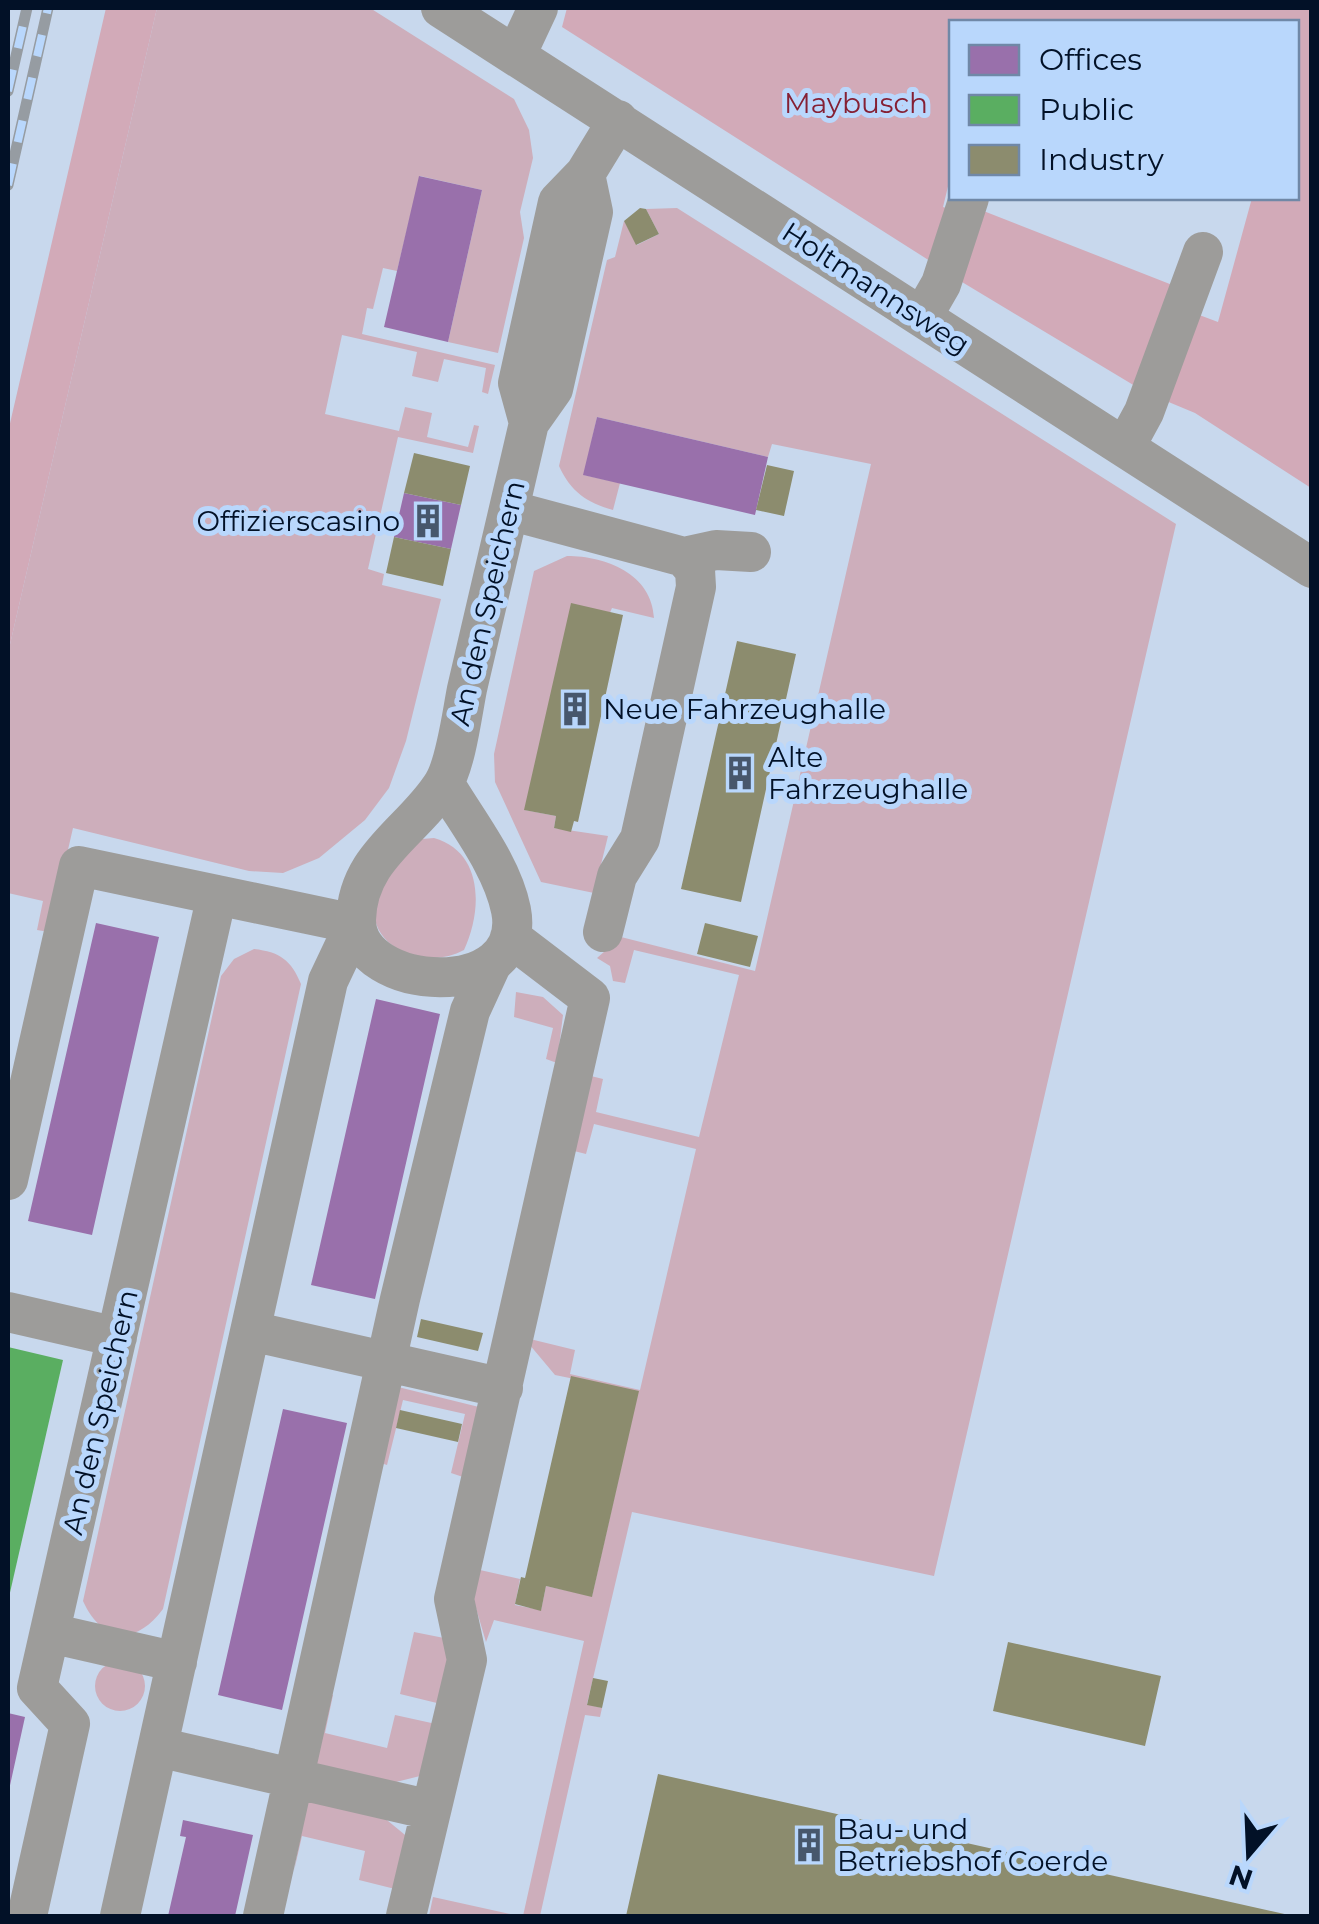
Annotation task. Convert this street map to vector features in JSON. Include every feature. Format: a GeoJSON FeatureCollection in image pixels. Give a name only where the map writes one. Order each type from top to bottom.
{"type":"FeatureCollection","features":[{"type":"Feature","properties":{"kind":"street","name":"Holtmannsweg"},"geometry":{"type":"LineString","coordinates":[[441,8],[1312,568]]}},
{"type":"Feature","properties":{"kind":"street"},"geometry":{"type":"LineString","coordinates":[[516,55],[538,8]]}},
{"type":"Feature","properties":{"kind":"street","name":"An den Speichern"},"geometry":{"type":"LineString","coordinates":[[120,1916],[328,981],[355,924],[362,881],[386,846],[444,783],[529,423],[518,383],[558,202],[586,174],[618,120]]}},
{"type":"Feature","properties":{"kind":"street"},"geometry":{"type":"LineString","coordinates":[[922,317],[941,284],[967,200]]}},
{"type":"Feature","properties":{"kind":"street"},"geometry":{"type":"LineString","coordinates":[[1125,447],[1144,412],[1204,252]]}},
{"type":"Feature","properties":{"kind":"street"},"geometry":{"type":"LineString","coordinates":[[509,510],[684,556],[716,550],[751,552]]}},
{"type":"Feature","properties":{"kind":"street"},"geometry":{"type":"LineString","coordinates":[[603,932],[617,876],[640,839],[696,587],[696,570],[684,556]]}},
{"type":"Feature","properties":{"kind":"street"},"geometry":{"type":"LineString","coordinates":[[264,1916],[386,1361],[470,1011],[501,950],[512,912],[500,877],[444,783]]}},
{"type":"Feature","properties":{"kind":"street"},"geometry":{"type":"LineString","coordinates":[[8,1180],[80,866],[355,924],[369,953],[392,967],[437,979],[467,976],[501,950]]}},
{"type":"Feature","properties":{"kind":"street","name":"An den Speichern"},"geometry":{"type":"LineString","coordinates":[[26,1916],[70,1724],[22,1685],[50,1634],[218,895]]}},
{"type":"Feature","properties":{"kind":"street"},"geometry":{"type":"LineString","coordinates":[[406,1916],[467,1660],[454,1599],[590,998],[501,950]]}},
{"type":"Feature","properties":{"kind":"street"},"geometry":{"type":"LineString","coordinates":[[8,1312],[117,1338]]}},
{"type":"Feature","properties":{"kind":"street"},"geometry":{"type":"LineString","coordinates":[[251,1331],[503,1388]]}},
{"type":"Feature","properties":{"kind":"street"},"geometry":{"type":"LineString","coordinates":[[50,1634],[177,1662]]}},
{"type":"Feature","properties":{"kind":"street"},"geometry":{"type":"LineString","coordinates":[[158,1747],[431,1810]]}},
{"type":"Feature","properties":{"kind":"shaded area"},"geometry":{"type":"Polygon","coordinates":[[[157,8],[370,8],[514,99],[529,130],[533,158],[520,212],[524,238],[498,353],[448,342],[482,190],[420,176],[397,271],[383,268],[373,309],[367,308],[362,334],[495,365],[488,394],[482,392],[486,368],[444,359],[438,382],[412,376],[417,352],[342,335],[325,414],[399,431],[405,407],[432,413],[427,437],[468,447],[474,425],[479,426],[473,453],[398,437],[368,569],[384,574],[382,585],[441,599],[406,741],[389,788],[365,820],[319,858],[283,873],[249,871],[73,828],[49,932],[37,930],[43,901],[8,893],[8,653],[157,8]]]}},
{"type":"Feature","properties":{"kind":"shaded area"},"geometry":{"type":"Polygon","coordinates":[[[677,208],[1176,524],[934,1576],[632,1512],[587,1704],[602,1708],[600,1717],[585,1715],[540,1916],[523,1916],[584,1641],[494,1620],[486,1642],[473,1598],[480,1570],[520,1579],[515,1605],[541,1610],[546,1586],[592,1596],[638,1392],[555,1375],[529,1344],[530,1339],[575,1350],[570,1374],[640,1390],[696,1149],[594,1124],[586,1154],[574,1151],[591,1076],[603,1079],[596,1112],[699,1137],[739,975],[634,950],[625,983],[613,981],[610,966],[597,958],[621,937],[755,971],[871,464],[772,444],[768,457],[597,417],[584,475],[620,483],[613,510],[587,499],[569,483],[559,466],[607,260],[615,257],[624,221],[637,245],[659,234],[646,209],[677,208]]]}},
{"type":"Feature","properties":{"kind":"shaded area"},"geometry":{"type":"Polygon","coordinates":[[[567,556],[597,560],[624,570],[645,590],[654,618],[612,608],[525,810],[556,816],[554,828],[608,836],[594,893],[541,882],[495,782],[494,754],[534,571],[567,556]]]}},
{"type":"Feature","properties":{"kind":"shaded area"},"geometry":{"type":"Polygon","coordinates":[[[434,838],[462,856],[470,869],[476,900],[464,950],[431,958],[399,950],[378,928],[374,912],[376,894],[390,872],[422,839],[434,838]]]}},
{"type":"Feature","properties":{"kind":"shaded area"},"geometry":{"type":"Polygon","coordinates":[[[254,949],[284,959],[301,984],[163,1609],[142,1629],[120,1635],[100,1625],[83,1601],[221,976],[234,959],[254,949]]]}},
{"type":"Feature","properties":{"kind":"shaded area"},"geometry":{"type":"Polygon","coordinates":[[[516,992],[543,997],[563,1015],[557,1063],[546,1059],[553,1028],[514,1017],[516,992]]]}},
{"type":"Feature","properties":{"kind":"shaded area"},"geometry":{"type":"Polygon","coordinates":[[[398,1387],[479,1407],[463,1477],[451,1473],[465,1414],[403,1400],[387,1465],[381,1463],[398,1387]]]}},
{"type":"Feature","properties":{"kind":"shaded area"},"geometry":{"type":"Polygon","coordinates":[[[414,1632],[449,1639],[453,1651],[441,1704],[400,1694],[414,1632]]]}},
{"type":"Feature","properties":{"kind":"shaded area"},"geometry":{"type":"Polygon","coordinates":[[[120,1661],[138,1668],[145,1686],[138,1704],[120,1711],[102,1704],[95,1686],[102,1668],[120,1661]]]}},
{"type":"Feature","properties":{"kind":"shaded area"},"geometry":{"type":"Polygon","coordinates":[[[328,1693],[333,1695],[325,1733],[387,1748],[395,1715],[436,1724],[424,1775],[388,1784],[312,1766],[328,1693]]]}},
{"type":"Feature","properties":{"kind":"shaded area"},"geometry":{"type":"Polygon","coordinates":[[[306,1799],[382,1816],[410,1839],[399,1890],[359,1880],[365,1851],[302,1836],[294,1871],[306,1799]]]}},
{"type":"Feature","properties":{"kind":"shaded area"},"geometry":{"type":"Polygon","coordinates":[[[433,1897],[519,1916],[429,1916],[433,1897]]]}},
{"type":"Feature","properties":{"kind":"green space"},"geometry":{"type":"Polygon","coordinates":[[[106,8],[157,8],[8,653],[8,432],[106,8]]]}},
{"type":"Feature","properties":{"kind":"green space","name":"Maybusch"},"geometry":{"type":"Polygon","coordinates":[[[567,8],[1311,8],[1311,488],[1195,413],[1159,398],[1194,313],[1218,322],[1251,200],[1299,200],[1299,20],[949,20],[949,182],[943,207],[956,211],[941,268],[562,27],[567,8]]]}},
{"type":"Feature","properties":{"kind":"green space"},"geometry":{"type":"Polygon","coordinates":[[[981,210],[1180,288],[1145,392],[957,279],[981,210]]]}},
{"type":"Feature","properties":{"kind":"building: Offices"},"geometry":{"type":"Polygon","coordinates":[[[419,176],[482,190],[448,342],[384,327],[419,176]]]}},
{"type":"Feature","properties":{"kind":"building: Offices"},"geometry":{"type":"Polygon","coordinates":[[[597,417],[768,457],[755,515],[583,475],[597,417]]]}},
{"type":"Feature","properties":{"kind":"building: Offices","name":"Offizierscasino"},"geometry":{"type":"Polygon","coordinates":[[[404,493],[461,505],[451,549],[394,537],[404,493]]]}},
{"type":"Feature","properties":{"kind":"building: Offices"},"geometry":{"type":"Polygon","coordinates":[[[96,923],[159,937],[92,1235],[28,1221],[96,923]]]}},
{"type":"Feature","properties":{"kind":"building: Offices"},"geometry":{"type":"Polygon","coordinates":[[[376,999],[440,1014],[375,1299],[311,1285],[376,999]]]}},
{"type":"Feature","properties":{"kind":"building: Offices"},"geometry":{"type":"Polygon","coordinates":[[[283,1409],[347,1423],[282,1710],[218,1695],[283,1409]]]}},
{"type":"Feature","properties":{"kind":"building: Offices"},"geometry":{"type":"Polygon","coordinates":[[[8,1713],[25,1717],[9,1790],[8,1789],[8,1713]]]}},
{"type":"Feature","properties":{"kind":"building: Offices"},"geometry":{"type":"Polygon","coordinates":[[[183,1820],[253,1835],[235,1916],[168,1916],[186,1837],[180,1836],[183,1820]]]}},
{"type":"Feature","properties":{"kind":"building: Public"},"geometry":{"type":"Polygon","coordinates":[[[8,1347],[63,1360],[9,1597],[8,1597],[8,1347]]]}},
{"type":"Feature","properties":{"kind":"building: Industry"},"geometry":{"type":"Polygon","coordinates":[[[640,208],[646,209],[659,234],[636,245],[624,221],[640,208]]]}},
{"type":"Feature","properties":{"kind":"building: Industry"},"geometry":{"type":"Polygon","coordinates":[[[414,453],[470,466],[461,505],[404,493],[414,453]]]}},
{"type":"Feature","properties":{"kind":"building: Industry"},"geometry":{"type":"Polygon","coordinates":[[[767,465],[794,471],[784,516],[756,510],[767,465]]]}},
{"type":"Feature","properties":{"kind":"building: Industry"},"geometry":{"type":"Polygon","coordinates":[[[394,537],[451,549],[443,586],[386,573],[394,537]]]}},
{"type":"Feature","properties":{"kind":"building: Industry","name":"Neue Fahrzeughalle"},"geometry":{"type":"Polygon","coordinates":[[[571,603],[623,615],[578,822],[574,821],[571,832],[554,828],[556,816],[524,810],[571,603]]]}},
{"type":"Feature","properties":{"kind":"building: Industry","name":"Alte Fahrzeughalle"},"geometry":{"type":"Polygon","coordinates":[[[737,641],[796,654],[741,902],[681,889],[737,641]]]}},
{"type":"Feature","properties":{"kind":"building: Industry"},"geometry":{"type":"Polygon","coordinates":[[[705,923],[758,936],[750,967],[697,954],[705,923]]]}},
{"type":"Feature","properties":{"kind":"building: Industry"},"geometry":{"type":"Polygon","coordinates":[[[421,1319],[483,1333],[478,1351],[417,1337],[421,1319]]]}},
{"type":"Feature","properties":{"kind":"building: Industry"},"geometry":{"type":"Polygon","coordinates":[[[571,1376],[639,1391],[592,1597],[546,1586],[541,1611],[515,1604],[521,1577],[525,1578],[571,1376]]]}},
{"type":"Feature","properties":{"kind":"building: Industry"},"geometry":{"type":"Polygon","coordinates":[[[400,1410],[462,1424],[458,1442],[396,1428],[400,1410]]]}},
{"type":"Feature","properties":{"kind":"building: Industry"},"geometry":{"type":"Polygon","coordinates":[[[1008,1642],[1161,1676],[1145,1746],[993,1711],[1008,1642]]]}},
{"type":"Feature","properties":{"kind":"building: Industry"},"geometry":{"type":"Polygon","coordinates":[[[593,1678],[608,1681],[602,1708],[587,1705],[593,1678]]]}},
{"type":"Feature","properties":{"kind":"building: Industry","name":"Bau- und Betriebshof Coerde"},"geometry":{"type":"Polygon","coordinates":[[[658,1774],[1289,1915],[1289,1916],[626,1916],[658,1774]]]}},
{"type":"Feature","properties":{"kind":"railway"},"geometry":{"type":"LineString","coordinates":[[8,91],[27,8]]}},
{"type":"Feature","properties":{"kind":"railway"},"geometry":{"type":"LineString","coordinates":[[8,185],[48,8]]}},
{"type":"Feature","properties":{"kind":"place","name":"Offizierscasino"},"geometry":{"type":"Point","coordinates":[428,521]}},
{"type":"Feature","properties":{"kind":"place","name":"Neue Fahrzeughalle"},"geometry":{"type":"Point","coordinates":[575,709]}},
{"type":"Feature","properties":{"kind":"place","name":"Alte Fahrzeughalle"},"geometry":{"type":"Point","coordinates":[740,773]}},
{"type":"Feature","properties":{"kind":"place","name":"Bau- und Betriebshof Coerde"},"geometry":{"type":"Point","coordinates":[809,1845]}}]}
